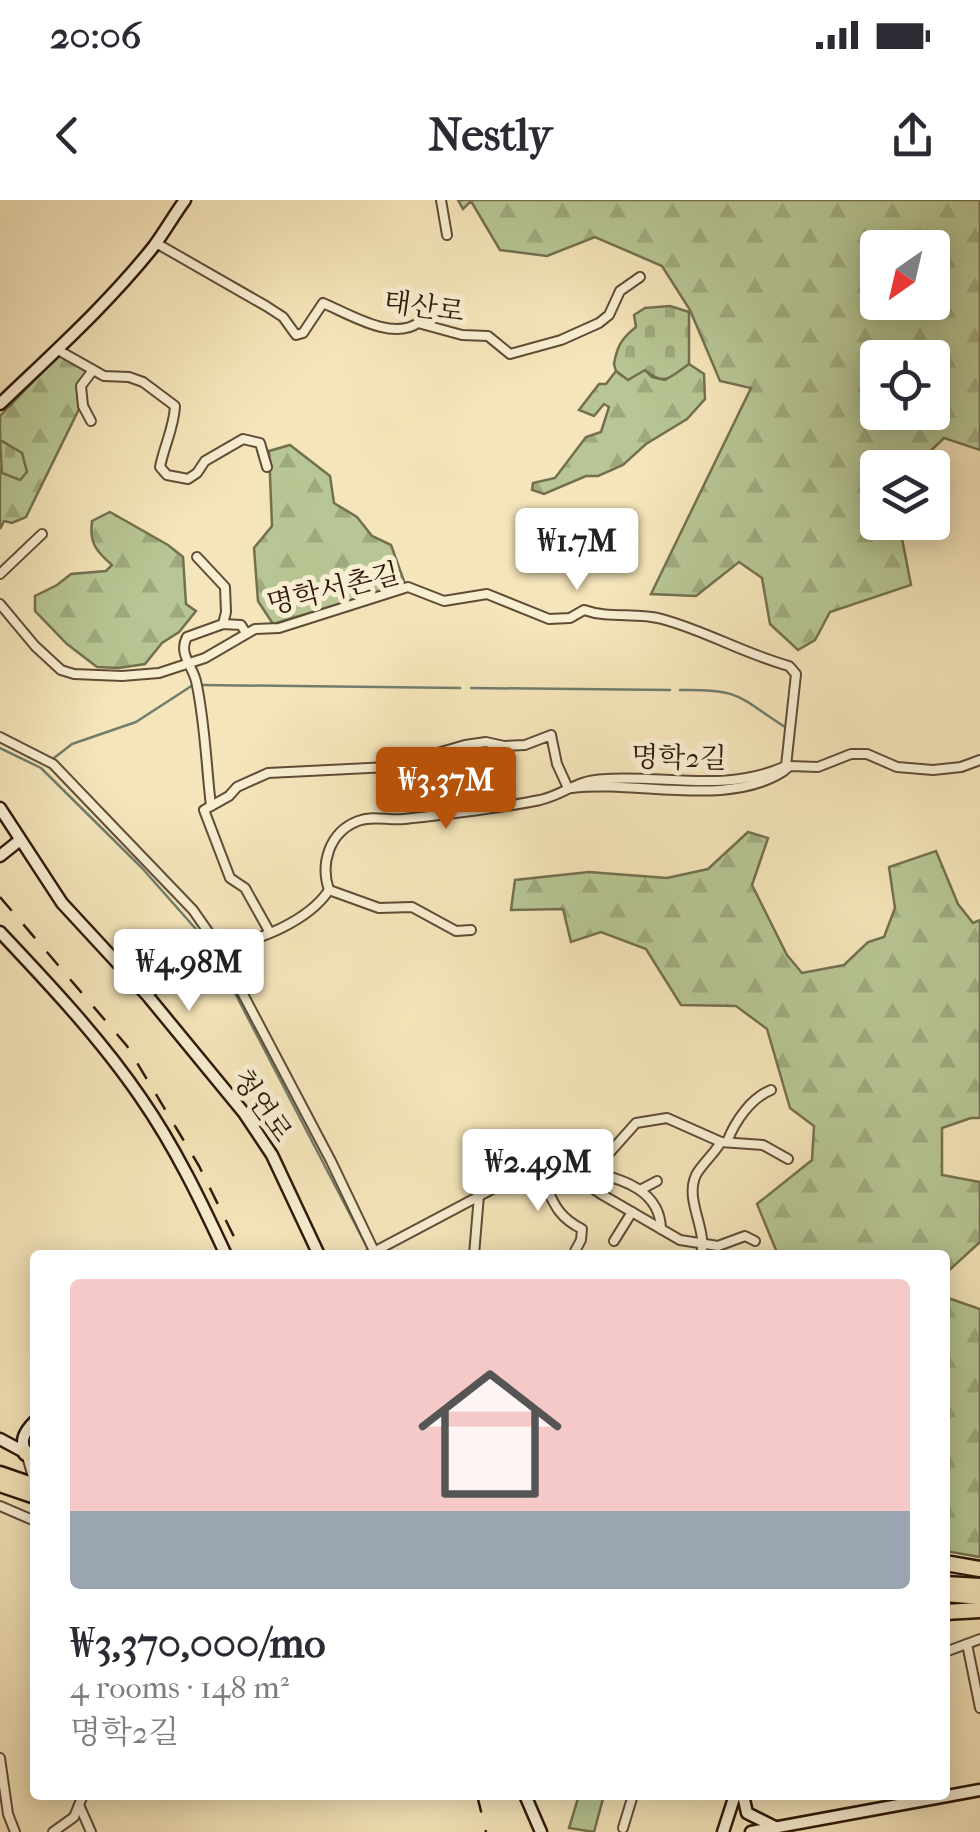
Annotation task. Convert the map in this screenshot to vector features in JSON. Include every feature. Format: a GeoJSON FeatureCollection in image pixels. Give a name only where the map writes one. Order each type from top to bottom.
{"type":"FeatureCollection","features":[{"type":"Feature","properties":{"kind":"highway"},"geometry":{"type":"LineString","coordinates":[[0,1474],[30,1488]]}},
{"type":"Feature","properties":{"kind":"highway"},"geometry":{"type":"LineString","coordinates":[[0,1484],[30,1489]]}},
{"type":"Feature","properties":{"kind":"highway"},"geometry":{"type":"LineString","coordinates":[[950,1564],[980,1569]]}},
{"type":"Feature","properties":{"kind":"highway"},"geometry":{"type":"LineString","coordinates":[[950,1584],[980,1586]]}},
{"type":"Feature","properties":{"kind":"highway"},"geometry":{"type":"LineString","coordinates":[[950,1594],[980,1596]]}},
{"type":"Feature","properties":{"kind":"highway"},"geometry":{"type":"LineString","coordinates":[[950,1612],[980,1610]]}},
{"type":"Feature","properties":{"kind":"street"},"geometry":{"type":"LineString","coordinates":[[0,404],[58,350],[156,244],[185,200]]}},
{"type":"Feature","properties":{"kind":"street"},"geometry":{"type":"LineString","coordinates":[[441,200],[447,236]]}},
{"type":"Feature","properties":{"kind":"street","name":"태산로"},"geometry":{"type":"LineString","coordinates":[[156,244],[266,306],[283,318],[296,335],[303,333],[323,303],[394,330],[406,331],[418,323],[462,335],[488,336],[510,354],[561,340],[599,324],[609,315],[620,292],[640,277]]}},
{"type":"Feature","properties":{"kind":"street"},"geometry":{"type":"LineString","coordinates":[[58,350],[104,376],[144,382],[175,406],[160,467],[168,475],[188,479],[205,461],[244,439],[260,443],[266,467]]}},
{"type":"Feature","properties":{"kind":"street"},"geometry":{"type":"LineString","coordinates":[[91,422],[83,406],[81,386],[94,370]]}},
{"type":"Feature","properties":{"kind":"street"},"geometry":{"type":"LineString","coordinates":[[0,574],[42,534]]}},
{"type":"Feature","properties":{"kind":"street","name":"명학서촌길"},"geometry":{"type":"LineString","coordinates":[[196,556],[225,587],[223,624],[242,625],[246,633]]}},
{"type":"Feature","properties":{"kind":"street","name":"명학서촌길"},"geometry":{"type":"LineString","coordinates":[[0,604],[53,664],[74,674],[122,676],[159,672],[205,658],[246,633],[324,615],[408,587],[444,601],[487,594],[550,619],[570,618],[584,610],[602,616],[663,619],[788,666],[796,674],[786,767]]}},
{"type":"Feature","properties":{"kind":"street"},"geometry":{"type":"LineString","coordinates":[[212,806],[196,678],[183,651],[187,637],[223,624]]}},
{"type":"Feature","properties":{"kind":"street"},"geometry":{"type":"LineString","coordinates":[[270,932],[245,888],[230,878],[204,810],[237,787],[268,773],[389,767],[465,745],[525,745],[551,736],[556,764],[568,788]]}},
{"type":"Feature","properties":{"kind":"street"},"geometry":{"type":"LineString","coordinates":[[0,738],[53,764],[193,910],[331,1161],[371,1250]]}},
{"type":"Feature","properties":{"kind":"street","name":"명학2길"},"geometry":{"type":"LineString","coordinates":[[329,890],[324,876],[327,852],[356,821],[397,820],[544,799],[584,780],[745,781],[790,766],[818,767],[851,754],[868,754],[897,767],[933,770],[948,770],[980,760]]}},
{"type":"Feature","properties":{"kind":"street","name":"청연로"},"geometry":{"type":"LineString","coordinates":[[0,808],[62,903],[147,995],[256,1129],[317,1250]]}},
{"type":"Feature","properties":{"kind":"street"},"geometry":{"type":"LineString","coordinates":[[0,856],[20,840]]}},
{"type":"Feature","properties":{"kind":"street"},"geometry":{"type":"LineString","coordinates":[[147,995],[188,962],[270,932],[312,909],[329,890],[378,908],[412,907],[456,931],[471,930]]}},
{"type":"Feature","properties":{"kind":"street"},"geometry":{"type":"LineString","coordinates":[[0,932],[94,1036],[139,1095],[170,1144],[223,1250]]}},
{"type":"Feature","properties":{"kind":"street"},"geometry":{"type":"LineString","coordinates":[[702,1250],[693,1196],[696,1175],[738,1118],[759,1095],[771,1090]]}},
{"type":"Feature","properties":{"kind":"street"},"geometry":{"type":"LineString","coordinates":[[586,1200],[590,1179],[636,1123],[667,1118],[724,1142],[762,1144],[788,1159]]}},
{"type":"Feature","properties":{"kind":"street"},"geometry":{"type":"LineString","coordinates":[[380,1250],[479,1194],[539,1172],[568,1172],[640,1190],[657,1205],[661,1228]]}},
{"type":"Feature","properties":{"kind":"street"},"geometry":{"type":"LineString","coordinates":[[539,1172],[557,1212],[582,1230],[576,1250]]}},
{"type":"Feature","properties":{"kind":"street"},"geometry":{"type":"LineString","coordinates":[[590,1179],[632,1212],[680,1240],[723,1250],[740,1236],[756,1241]]}},
{"type":"Feature","properties":{"kind":"street"},"geometry":{"type":"LineString","coordinates":[[640,1190],[658,1181]]}},
{"type":"Feature","properties":{"kind":"street"},"geometry":{"type":"LineString","coordinates":[[474,1250],[479,1194]]}},
{"type":"Feature","properties":{"kind":"street"},"geometry":{"type":"LineString","coordinates":[[614,1241],[632,1212]]}},
{"type":"Feature","properties":{"kind":"street"},"geometry":{"type":"LineString","coordinates":[[678,1250],[680,1240]]}},
{"type":"Feature","properties":{"kind":"street"},"geometry":{"type":"LineString","coordinates":[[30,1426],[22,1444],[30,1454]]}},
{"type":"Feature","properties":{"kind":"street"},"geometry":{"type":"LineString","coordinates":[[0,1439],[30,1454]]}},
{"type":"Feature","properties":{"kind":"street"},"geometry":{"type":"LineString","coordinates":[[0,1506],[30,1519]]}},
{"type":"Feature","properties":{"kind":"street"},"geometry":{"type":"LineString","coordinates":[[950,1650],[980,1640]]}},
{"type":"Feature","properties":{"kind":"street"},"geometry":{"type":"LineString","coordinates":[[967,1644],[980,1708]]}},
{"type":"Feature","properties":{"kind":"street"},"geometry":{"type":"LineString","coordinates":[[0,1758],[14,1832]]}},
{"type":"Feature","properties":{"kind":"street"},"geometry":{"type":"LineString","coordinates":[[950,1796],[980,1790]]}},
{"type":"Feature","properties":{"kind":"street"},"geometry":{"type":"LineString","coordinates":[[53,1832],[74,1816],[82,1800]]}},
{"type":"Feature","properties":{"kind":"street"},"geometry":{"type":"LineString","coordinates":[[527,1800],[541,1832]]}},
{"type":"Feature","properties":{"kind":"street"},"geometry":{"type":"LineString","coordinates":[[624,1831],[632,1800]]}},
{"type":"Feature","properties":{"kind":"street"},"geometry":{"type":"LineString","coordinates":[[723,1832],[733,1800]]}},
{"type":"Feature","properties":{"kind":"street"},"geometry":{"type":"LineString","coordinates":[[744,1800],[747,1813],[776,1828]]}},
{"type":"Feature","properties":{"kind":"street"},"geometry":{"type":"LineString","coordinates":[[751,1832],[926,1800]]}},
{"type":"Feature","properties":{"kind":"street"},"geometry":{"type":"LineString","coordinates":[[80,1807],[91,1832]]}},
{"type":"Feature","properties":{"kind":"green space"},"geometry":{"type":"Polygon","coordinates":[[[458,200],[980,200],[980,450],[944,438],[932,450],[860,450],[860,540],[902,540],[911,585],[830,612],[815,640],[798,650],[770,624],[762,578],[739,562],[696,596],[651,594],[751,388],[720,381],[690,310],[662,266],[595,237],[547,256],[500,250],[471,201],[463,209],[458,200]]]}},
{"type":"Feature","properties":{"kind":"green space"},"geometry":{"type":"Polygon","coordinates":[[[670,306],[689,312],[689,364],[667,378],[658,378],[645,370],[628,380],[616,371],[614,364],[621,343],[636,327],[634,315],[645,308],[670,306]]]}},
{"type":"Feature","properties":{"kind":"green space"},"geometry":{"type":"Polygon","coordinates":[[[59,355],[91,370],[77,387],[79,409],[26,517],[12,523],[4,521],[0,529],[0,467],[3,473],[26,472],[22,453],[0,440],[0,416],[59,355]]]}},
{"type":"Feature","properties":{"kind":"green space"},"geometry":{"type":"Polygon","coordinates":[[[689,364],[704,374],[705,399],[687,419],[646,444],[623,465],[544,494],[532,490],[533,483],[555,478],[586,437],[601,432],[609,407],[604,404],[594,416],[579,410],[599,384],[606,384],[616,371],[622,376],[645,370],[652,377],[665,380],[689,364]]]}},
{"type":"Feature","properties":{"kind":"green space"},"geometry":{"type":"Polygon","coordinates":[[[0,440],[22,453],[27,472],[20,480],[2,473],[0,440]]]}},
{"type":"Feature","properties":{"kind":"green space"},"geometry":{"type":"Polygon","coordinates":[[[290,445],[330,476],[334,503],[357,517],[372,536],[391,545],[405,584],[273,624],[258,601],[254,548],[272,526],[269,451],[290,445]]]}},
{"type":"Feature","properties":{"kind":"green space"},"geometry":{"type":"Polygon","coordinates":[[[110,512],[183,557],[186,604],[196,611],[145,664],[119,668],[97,667],[67,644],[35,611],[35,596],[71,574],[106,571],[112,565],[95,546],[91,529],[92,521],[110,512]]]}},
{"type":"Feature","properties":{"kind":"green space"},"geometry":{"type":"Polygon","coordinates":[[[748,832],[768,838],[752,885],[787,955],[802,973],[844,965],[868,942],[884,937],[895,908],[889,867],[936,851],[958,904],[973,923],[980,920],[980,1118],[942,1128],[942,1175],[980,1182],[980,1242],[950,1269],[950,1250],[776,1250],[757,1204],[812,1160],[814,1126],[790,1108],[767,1029],[736,1006],[681,1005],[646,949],[601,932],[571,942],[563,909],[511,910],[515,880],[589,872],[667,878],[708,869],[748,832]]]}},
{"type":"Feature","properties":{"kind":"green space"},"geometry":{"type":"Polygon","coordinates":[[[950,1299],[980,1309],[980,1557],[950,1552],[950,1299]]]}},
{"type":"Feature","properties":{"kind":"green space"},"geometry":{"type":"Polygon","coordinates":[[[577,1800],[603,1800],[594,1832],[569,1828],[577,1800]]]}},
{"type":"Feature","properties":{"kind":"waterway"},"geometry":{"type":"LineString","coordinates":[[54,758],[72,744],[136,722],[193,685]]}},
{"type":"Feature","properties":{"kind":"waterway"},"geometry":{"type":"LineString","coordinates":[[202,685],[460,688]]}},
{"type":"Feature","properties":{"kind":"waterway"},"geometry":{"type":"LineString","coordinates":[[471,688],[670,690]]}},
{"type":"Feature","properties":{"kind":"waterway"},"geometry":{"type":"LineString","coordinates":[[680,690],[737,696],[785,727]]}},
{"type":"Feature","properties":{"kind":"waterway"},"geometry":{"type":"LineString","coordinates":[[0,748],[41,768],[142,868],[210,945],[368,1249]]}},
{"type":"Feature","properties":{"kind":"railway"},"geometry":{"type":"LineString","coordinates":[[0,897],[127,1046],[199,1166],[241,1250]]}},
{"type":"Feature","properties":{"kind":"railway"},"geometry":{"type":"LineString","coordinates":[[478,1800],[486,1832]]}}]}
